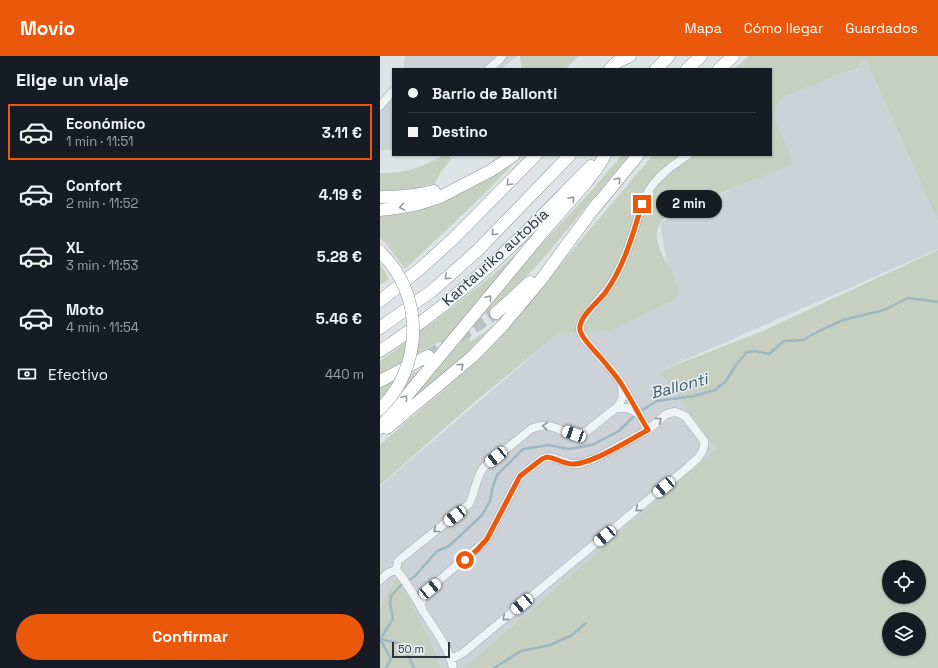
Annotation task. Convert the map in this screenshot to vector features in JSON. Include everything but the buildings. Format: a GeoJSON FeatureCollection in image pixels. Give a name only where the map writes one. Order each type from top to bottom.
{"type":"FeatureCollection","features":[{"type":"Feature","properties":{"kind":"highway"},"geometry":{"type":"LineString","coordinates":[[611,68],[617,62],[632,56]]}},
{"type":"Feature","properties":{"kind":"highway"},"geometry":{"type":"LineString","coordinates":[[621,68],[632,56]]}},
{"type":"Feature","properties":{"kind":"highway"},"geometry":{"type":"LineString","coordinates":[[657,68],[669,56]]}},
{"type":"Feature","properties":{"kind":"highway"},"geometry":{"type":"LineString","coordinates":[[688,68],[701,56]]}},
{"type":"Feature","properties":{"kind":"highway"},"geometry":{"type":"LineString","coordinates":[[720,68],[733,56]]}},
{"type":"Feature","properties":{"kind":"highway"},"geometry":{"type":"LineString","coordinates":[[380,210],[418,204],[440,197],[490,171],[512,156]]}},
{"type":"Feature","properties":{"kind":"highway"},"geometry":{"type":"LineString","coordinates":[[380,301],[421,268],[453,239],[535,156]]}},
{"type":"Feature","properties":{"kind":"highway"},"geometry":{"type":"LineString","coordinates":[[380,328],[432,290],[477,251],[569,156]]}},
{"type":"Feature","properties":{"kind":"highway","name":"Kantauriko autobia"},"geometry":{"type":"LineString","coordinates":[[380,350],[410,331],[487,268],[601,156]]}},
{"type":"Feature","properties":{"kind":"highway"},"geometry":{"type":"LineString","coordinates":[[380,428],[542,233],[584,185],[604,156]]}},
{"type":"Feature","properties":{"kind":"highway"},"geometry":{"type":"LineString","coordinates":[[496,314],[536,276],[637,156]]}},
{"type":"Feature","properties":{"kind":"highway"},"geometry":{"type":"LineString","coordinates":[[380,197],[420,195],[465,184]]}},
{"type":"Feature","properties":{"kind":"highway"},"geometry":{"type":"LineString","coordinates":[[380,434],[472,357],[504,324],[540,280],[597,204]]}},
{"type":"Feature","properties":{"kind":"highway"},"geometry":{"type":"LineString","coordinates":[[380,252],[396,271],[406,290],[411,307],[413,333],[409,362],[393,395],[380,409]]}},
{"type":"Feature","properties":{"kind":"highway"},"geometry":{"type":"LineString","coordinates":[[380,381],[428,356]]}},
{"type":"Feature","properties":{"kind":"street"},"geometry":{"type":"LineString","coordinates":[[490,68],[502,56]]}},
{"type":"Feature","properties":{"kind":"street"},"geometry":{"type":"LineString","coordinates":[[380,106],[392,92]]}},
{"type":"Feature","properties":{"kind":"street"},"geometry":{"type":"LineString","coordinates":[[648,430],[622,384],[584,339],[580,330],[580,324],[583,318],[605,293],[616,276],[625,257],[647,192],[656,180],[687,156]]}},
{"type":"Feature","properties":{"kind":"street"},"geometry":{"type":"LineString","coordinates":[[396,570],[398,561],[469,504],[481,471],[484,467],[531,429],[537,426],[547,425],[574,434],[587,431],[616,408],[623,398],[622,384]]}},
{"type":"Feature","properties":{"kind":"street"},"geometry":{"type":"LineString","coordinates":[[616,408],[627,408],[638,414]]}},
{"type":"Feature","properties":{"kind":"street"},"geometry":{"type":"LineString","coordinates":[[422,609],[421,604],[424,593],[487,539],[520,476],[542,459],[547,457],[571,464],[579,464],[594,459],[648,430],[665,415],[675,412],[686,418],[704,441],[704,446],[698,458],[688,467],[463,653],[451,659]]}},
{"type":"Feature","properties":{"kind":"street"},"geometry":{"type":"LineString","coordinates":[[380,580],[388,573],[396,570]]}},
{"type":"Feature","properties":{"kind":"street"},"geometry":{"type":"LineString","coordinates":[[396,570],[411,590],[448,652],[453,668]]}},
{"type":"Feature","properties":{"kind":"street"},"geometry":{"type":"LineString","coordinates":[[411,590],[418,592],[430,589]]}},
{"type":"Feature","properties":{"kind":"shaded area"},"geometry":{"type":"Polygon","coordinates":[[[405,56],[518,56],[502,68],[404,68],[405,56]]]}},
{"type":"Feature","properties":{"kind":"shaded area"},"geometry":{"type":"Polygon","coordinates":[[[865,57],[938,222],[938,249],[660,371],[724,455],[617,535],[464,668],[441,668],[435,651],[392,585],[380,608],[380,486],[559,333],[610,331],[667,263],[660,223],[791,162],[774,117],[776,105],[781,97],[839,74],[857,70],[865,57]]]}},
{"type":"Feature","properties":{"kind":"shaded area"},"geometry":{"type":"Polygon","coordinates":[[[392,86],[392,150],[380,150],[380,100],[392,86]]]}},
{"type":"Feature","properties":{"kind":"green space"},"geometry":{"type":"Polygon","coordinates":[[[520,56],[579,56],[566,68],[522,68],[520,56]]]}},
{"type":"Feature","properties":{"kind":"green space"},"geometry":{"type":"Polygon","coordinates":[[[749,56],[938,56],[938,222],[865,57],[857,69],[839,74],[783,97],[776,105],[774,117],[791,158],[791,162],[788,166],[670,214],[661,222],[657,232],[657,239],[678,290],[678,294],[672,301],[610,331],[559,333],[471,405],[380,485],[380,445],[487,351],[652,156],[772,156],[772,68],[735,68],[749,56]]]}},
{"type":"Feature","properties":{"kind":"green space"},"geometry":{"type":"Polygon","coordinates":[[[443,156],[449,156],[451,160],[443,169],[434,184],[406,190],[380,190],[380,173],[406,171],[424,165],[443,156]]]}},
{"type":"Feature","properties":{"kind":"green space"},"geometry":{"type":"Polygon","coordinates":[[[621,156],[628,156],[542,260],[510,294],[478,319],[525,262],[592,190],[621,156]]]}},
{"type":"Feature","properties":{"kind":"green space"},"geometry":{"type":"Polygon","coordinates":[[[515,162],[477,201],[405,269],[385,242],[380,239],[380,217],[413,212],[468,190],[515,162]]]}},
{"type":"Feature","properties":{"kind":"green space"},"geometry":{"type":"Polygon","coordinates":[[[537,234],[451,335],[380,374],[380,361],[426,328],[470,293],[504,265],[537,234]]]}},
{"type":"Feature","properties":{"kind":"green space"},"geometry":{"type":"Polygon","coordinates":[[[938,250],[938,668],[465,668],[716,449],[660,371],[765,330],[938,250]]]}},
{"type":"Feature","properties":{"kind":"green space"},"geometry":{"type":"Polygon","coordinates":[[[380,263],[389,279],[380,285],[380,263]]]}},
{"type":"Feature","properties":{"kind":"green space"},"geometry":{"type":"Polygon","coordinates":[[[519,301],[500,325],[397,415],[463,337],[470,335],[470,342],[497,323],[496,320],[519,301]]]}},
{"type":"Feature","properties":{"kind":"green space"},"geometry":{"type":"Polygon","coordinates":[[[423,369],[380,421],[380,417],[391,405],[408,375],[423,369]]]}},
{"type":"Feature","properties":{"kind":"green space"},"geometry":{"type":"Polygon","coordinates":[[[394,380],[383,397],[380,400],[380,387],[394,380]]]}},
{"type":"Feature","properties":{"kind":"green space"},"geometry":{"type":"Polygon","coordinates":[[[398,578],[435,651],[441,668],[380,668],[380,608],[392,585],[398,578]]]}},
{"type":"Feature","properties":{"kind":"waterway","name":"Ballonti"},"geometry":{"type":"LineString","coordinates":[[639,412],[657,401],[694,396],[715,390],[726,381],[736,365],[747,352],[755,351],[769,354],[784,341],[803,340],[843,320],[884,310],[908,298],[938,302]]}},
{"type":"Feature","properties":{"kind":"waterway","name":"Ballonti"},"geometry":{"type":"LineString","coordinates":[[386,668],[391,659],[380,639],[393,619],[390,604],[391,596],[401,585],[414,577],[437,551],[449,546],[482,515],[490,501],[497,475],[523,449],[548,445],[569,449],[592,445],[619,431],[635,415]]}},
{"type":"Feature","properties":{"kind":"waterway"},"geometry":{"type":"LineString","coordinates":[[494,668],[521,651],[550,645],[572,635],[586,623]]}},
{"type":"Feature","properties":{"kind":"waterway"},"geometry":{"type":"LineString","coordinates":[[380,639],[401,644],[414,668]]}},
{"type":"Feature","properties":{"kind":"tunnel"},"geometry":{"type":"LineString","coordinates":[[428,356],[496,313]]}},
{"type":"Feature","properties":{"kind":"route"},"geometry":{"type":"LineString","coordinates":[[465,560],[487,539],[520,476],[542,459],[547,457],[571,464],[579,464],[594,459],[648,430],[622,384],[584,339],[580,330],[580,324],[583,318],[605,293],[616,276],[625,257],[642,204]]}}]}
